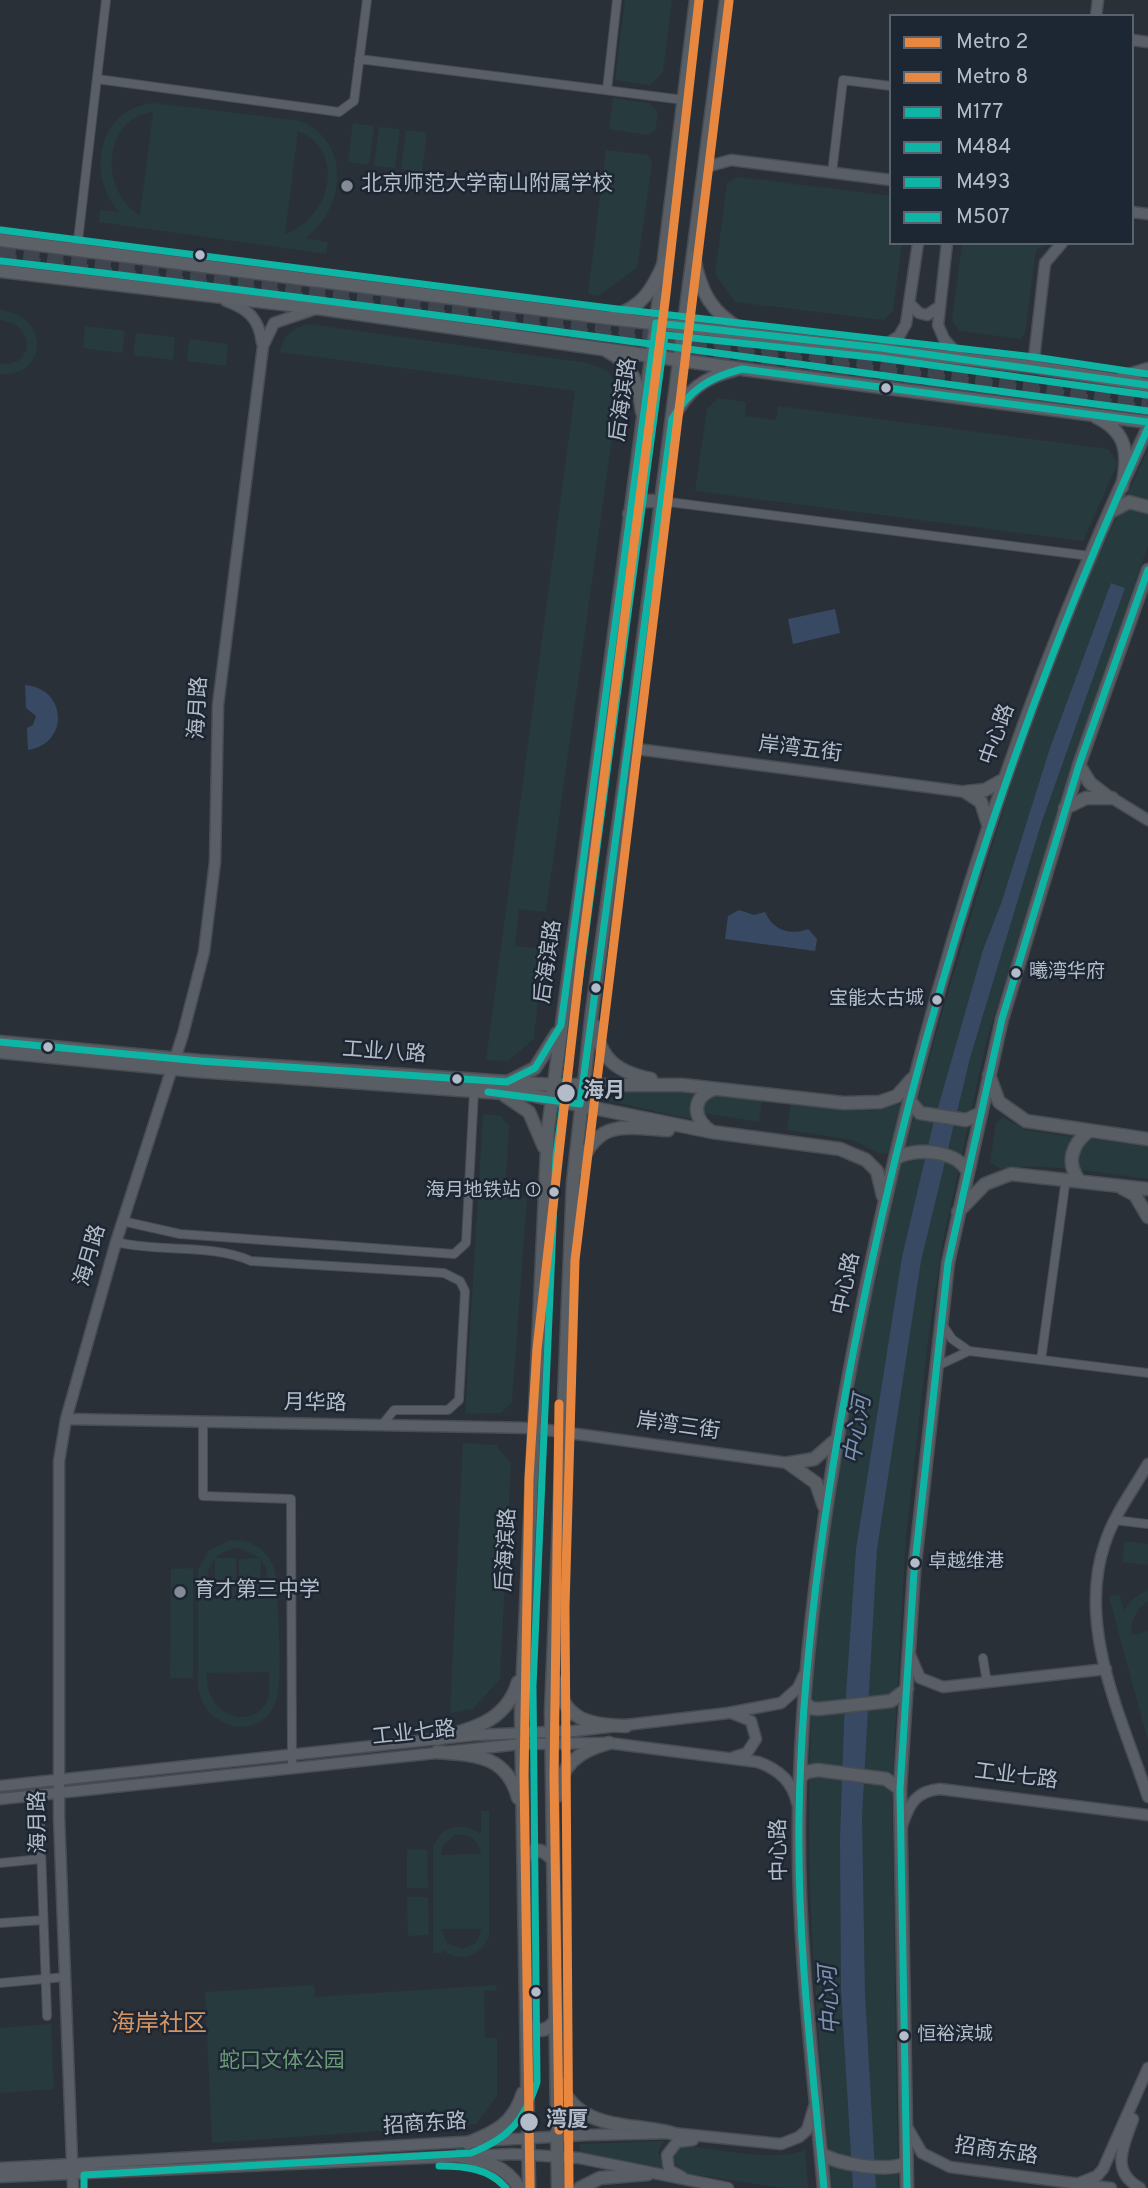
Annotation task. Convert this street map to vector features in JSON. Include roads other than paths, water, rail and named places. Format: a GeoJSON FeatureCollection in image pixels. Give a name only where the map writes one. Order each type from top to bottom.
{"type":"FeatureCollection","features":[{"type":"Feature","properties":{"kind":"main road","name":"后海滨路"},"geometry":{"type":"LineString","coordinates":[[529,2188],[521,1738],[546,1155],[561,1024],[664,263],[696,0]]}},
{"type":"Feature","properties":{"kind":"main road"},"geometry":{"type":"LineString","coordinates":[[558,2188],[550,1737],[573,1182],[592,1011],[673,419],[726,0]]}},
{"type":"Feature","properties":{"kind":"main road"},"geometry":{"type":"LineString","coordinates":[[0,240],[656,323],[961,358],[1148,384]]}},
{"type":"Feature","properties":{"kind":"main road"},"geometry":{"type":"LineString","coordinates":[[694,258],[701,287],[711,307],[748,334]]}},
{"type":"Feature","properties":{"kind":"main road"},"geometry":{"type":"LineString","coordinates":[[608,317],[640,304],[652,290],[664,263]]}},
{"type":"Feature","properties":{"kind":"main road"},"geometry":{"type":"LineString","coordinates":[[0,271],[317,308],[742,369],[1148,422]]}},
{"type":"Feature","properties":{"kind":"main road"},"geometry":{"type":"LineString","coordinates":[[600,348],[621,360],[635,376],[642,412]]}},
{"type":"Feature","properties":{"kind":"main road"},"geometry":{"type":"LineString","coordinates":[[673,419],[685,398],[700,384],[709,378],[742,369]]}},
{"type":"Feature","properties":{"kind":"main road"},"geometry":{"type":"LineString","coordinates":[[1110,378],[1128,377],[1148,369]]}},
{"type":"Feature","properties":{"kind":"main road"},"geometry":{"type":"LineString","coordinates":[[1090,413],[1119,432],[1124,442],[1127,455],[1122,486]]}},
{"type":"Feature","properties":{"kind":"main road","name":"中心路"},"geometry":{"type":"LineString","coordinates":[[824,2188],[801,1908],[799,1816],[807,1670],[825,1513],[838,1439],[883,1206],[918,1068],[988,827],[1062,618],[1148,428]]}},
{"type":"Feature","properties":{"kind":"main road"},"geometry":{"type":"LineString","coordinates":[[629,514],[642,501],[661,501]]}},
{"type":"Feature","properties":{"kind":"main road"},"geometry":{"type":"LineString","coordinates":[[1110,513],[1129,502],[1148,508]]}},
{"type":"Feature","properties":{"kind":"main road"},"geometry":{"type":"LineString","coordinates":[[907,2188],[899,2166],[904,2114],[900,1789],[914,1572],[940,1319],[966,1169],[1002,1019],[1065,808],[1148,570]]}},
{"type":"Feature","properties":{"kind":"main road"},"geometry":{"type":"LineString","coordinates":[[1079,765],[1090,783],[1112,799]]}},
{"type":"Feature","properties":{"kind":"main road"},"geometry":{"type":"LineString","coordinates":[[966,792],[985,790],[1003,780]]}},
{"type":"Feature","properties":{"kind":"main road"},"geometry":{"type":"LineString","coordinates":[[966,792],[981,802],[988,827]]}},
{"type":"Feature","properties":{"kind":"main road"},"geometry":{"type":"LineString","coordinates":[[1065,808],[1086,797],[1112,799]]}},
{"type":"Feature","properties":{"kind":"main road"},"geometry":{"type":"LineString","coordinates":[[592,1011],[599,1046],[608,1062],[634,1076],[682,1086]]}},
{"type":"Feature","properties":{"kind":"main road"},"geometry":{"type":"LineString","coordinates":[[507,1082],[535,1068],[561,1024]]}},
{"type":"Feature","properties":{"kind":"main road","name":"工业八路"},"geometry":{"type":"LineString","coordinates":[[0,1042],[174,1064],[552,1099],[712,1132],[822,1146],[866,1160],[880,1177],[883,1206]]}},
{"type":"Feature","properties":{"kind":"main road","name":"工业八路"},"geometry":{"type":"LineString","coordinates":[[0,1052],[553,1085],[682,1086],[865,1104],[897,1096],[906,1088],[918,1068]]}},
{"type":"Feature","properties":{"kind":"main road"},"geometry":{"type":"LineString","coordinates":[[989,1073],[999,1102],[1015,1115],[1038,1124],[1145,1138]]}},
{"type":"Feature","properties":{"kind":"main road"},"geometry":{"type":"LineString","coordinates":[[712,1132],[699,1122],[696,1109],[701,1096],[715,1089]]}},
{"type":"Feature","properties":{"kind":"main road"},"geometry":{"type":"LineString","coordinates":[[494,1092],[516,1101],[529,1112],[540,1132],[546,1155]]}},
{"type":"Feature","properties":{"kind":"main road"},"geometry":{"type":"LineString","coordinates":[[910,1101],[920,1113],[966,1119],[979,1114]]}},
{"type":"Feature","properties":{"kind":"main road"},"geometry":{"type":"LineString","coordinates":[[573,1182],[587,1148],[603,1132],[622,1127],[712,1132]]}},
{"type":"Feature","properties":{"kind":"main road"},"geometry":{"type":"LineString","coordinates":[[1079,1180],[1072,1167],[1072,1158],[1077,1142],[1089,1131]]}},
{"type":"Feature","properties":{"kind":"main road"},"geometry":{"type":"LineString","coordinates":[[895,1159],[911,1151],[955,1157],[966,1169]]}},
{"type":"Feature","properties":{"kind":"main road"},"geometry":{"type":"LineString","coordinates":[[957,1213],[982,1186],[995,1178],[1030,1174],[1148,1189]]}},
{"type":"Feature","properties":{"kind":"main road"},"geometry":{"type":"LineString","coordinates":[[1115,1185],[1135,1195],[1148,1217]]}},
{"type":"Feature","properties":{"kind":"main road"},"geometry":{"type":"LineString","coordinates":[[788,1464],[814,1459],[838,1439]]}},
{"type":"Feature","properties":{"kind":"main road"},"geometry":{"type":"LineString","coordinates":[[788,1464],[816,1483],[825,1513]]}},
{"type":"Feature","properties":{"kind":"main road"},"geometry":{"type":"LineString","coordinates":[[553,1660],[557,1686],[568,1710],[578,1719],[591,1724],[626,1726]]}},
{"type":"Feature","properties":{"kind":"main road"},"geometry":{"type":"LineString","coordinates":[[437,1746],[499,1714],[513,1697],[523,1661]]}},
{"type":"Feature","properties":{"kind":"main road"},"geometry":{"type":"LineString","coordinates":[[805,1702],[818,1709],[891,1700],[907,1689]]}},
{"type":"Feature","properties":{"kind":"main road"},"geometry":{"type":"LineString","coordinates":[[551,1825],[558,1788],[566,1766],[582,1752],[608,1743]]}},
{"type":"Feature","properties":{"kind":"main road"},"geometry":{"type":"LineString","coordinates":[[437,1746],[483,1756],[502,1766],[517,1793],[523,1816]]}},
{"type":"Feature","properties":{"kind":"main road"},"geometry":{"type":"LineString","coordinates":[[801,1777],[806,1772],[818,1770],[886,1779],[900,1789]]}},
{"type":"Feature","properties":{"kind":"main road"},"geometry":{"type":"LineString","coordinates":[[524,1859],[537,1850],[552,1859]]}},
{"type":"Feature","properties":{"kind":"main road"},"geometry":{"type":"LineString","coordinates":[[526,2023],[535,2029],[543,2030],[555,2021]]}},
{"type":"Feature","properties":{"kind":"main road"},"geometry":{"type":"LineString","coordinates":[[556,2077],[571,2106],[585,2116],[672,2133]]}},
{"type":"Feature","properties":{"kind":"main road"},"geometry":{"type":"LineString","coordinates":[[468,2143],[494,2133],[510,2122],[518,2108],[527,2079]]}},
{"type":"Feature","properties":{"kind":"main road"},"geometry":{"type":"LineString","coordinates":[[821,2153],[835,2161],[899,2166]]}},
{"type":"Feature","properties":{"kind":"main road"},"geometry":{"type":"LineString","coordinates":[[459,2156],[500,2168],[509,2173],[519,2188]]}},
{"type":"Feature","properties":{"kind":"main road"},"geometry":{"type":"LineString","coordinates":[[580,2188],[600,2178],[648,2174]]}},
{"type":"Feature","properties":{"kind":"street"},"geometry":{"type":"LineString","coordinates":[[77,249],[106,0]]}},
{"type":"Feature","properties":{"kind":"street"},"geometry":{"type":"LineString","coordinates":[[97,79],[339,111],[354,101],[367,0]]}},
{"type":"Feature","properties":{"kind":"street"},"geometry":{"type":"LineString","coordinates":[[607,90],[618,0]]}},
{"type":"Feature","properties":{"kind":"street"},"geometry":{"type":"LineString","coordinates":[[359,59],[684,100]]}},
{"type":"Feature","properties":{"kind":"street"},"geometry":{"type":"LineString","coordinates":[[832,173],[844,80],[889,86]]}},
{"type":"Feature","properties":{"kind":"street"},"geometry":{"type":"LineString","coordinates":[[706,167],[731,160],[889,180]]}},
{"type":"Feature","properties":{"kind":"street"},"geometry":{"type":"LineString","coordinates":[[881,348],[893,342],[904,331],[918,245]]}},
{"type":"Feature","properties":{"kind":"street"},"geometry":{"type":"LineString","coordinates":[[947,245],[939,307],[940,332],[961,358]]}},
{"type":"Feature","properties":{"kind":"street"},"geometry":{"type":"LineString","coordinates":[[1032,367],[1045,263],[1060,245]]}},
{"type":"Feature","properties":{"kind":"street"},"geometry":{"type":"LineString","coordinates":[[214,296],[251,314],[261,331],[263,346]]}},
{"type":"Feature","properties":{"kind":"street"},"geometry":{"type":"LineString","coordinates":[[909,303],[923,314],[932,314],[939,307]]}},
{"type":"Feature","properties":{"kind":"street"},"geometry":{"type":"LineString","coordinates":[[263,346],[274,323],[317,308]]}},
{"type":"Feature","properties":{"kind":"street","name":"海月路"},"geometry":{"type":"LineString","coordinates":[[73,2188],[59,1793],[57,1491],[66,1419],[122,1221],[174,1064],[201,965],[211,911],[215,862],[218,705],[263,346]]}},
{"type":"Feature","properties":{"kind":"street"},"geometry":{"type":"LineString","coordinates":[[661,501],[1090,556]]}},
{"type":"Feature","properties":{"kind":"street","name":"岸湾五街"},"geometry":{"type":"LineString","coordinates":[[629,748],[966,792]]}},
{"type":"Feature","properties":{"kind":"street"},"geometry":{"type":"LineString","coordinates":[[1112,799],[1148,820]]}},
{"type":"Feature","properties":{"kind":"street"},"geometry":{"type":"LineString","coordinates":[[122,1221],[180,1234],[454,1254],[467,1243],[474,1091]]}},
{"type":"Feature","properties":{"kind":"street"},"geometry":{"type":"LineString","coordinates":[[1041,1360],[1066,1178]]}},
{"type":"Feature","properties":{"kind":"street"},"geometry":{"type":"LineString","coordinates":[[116,1242],[145,1248],[234,1253],[251,1261],[444,1273],[457,1278],[465,1292],[459,1400],[448,1410],[394,1410],[382,1425]]}},
{"type":"Feature","properties":{"kind":"street"},"geometry":{"type":"LineString","coordinates":[[940,1319],[952,1339],[969,1351],[1148,1373]]}},
{"type":"Feature","properties":{"kind":"street"},"geometry":{"type":"LineString","coordinates":[[935,1367],[969,1351]]}},
{"type":"Feature","properties":{"kind":"street","name":"月华路"},"geometry":{"type":"LineString","coordinates":[[66,1419],[564,1431]]}},
{"type":"Feature","properties":{"kind":"street"},"geometry":{"type":"LineString","coordinates":[[203,1422],[203,1496],[291,1499],[292,1768]]}},
{"type":"Feature","properties":{"kind":"street","name":"岸湾三街"},"geometry":{"type":"LineString","coordinates":[[564,1431],[788,1464]]}},
{"type":"Feature","properties":{"kind":"street"},"geometry":{"type":"LineString","coordinates":[[1148,1464],[1114,1520],[1100,1558],[1096,1589],[1097,1621],[1106,1669],[1148,1797]]}},
{"type":"Feature","properties":{"kind":"street"},"geometry":{"type":"LineString","coordinates":[[1114,1520],[1148,1524]]}},
{"type":"Feature","properties":{"kind":"street"},"geometry":{"type":"LineString","coordinates":[[909,1653],[920,1678],[943,1687],[1106,1669]]}},
{"type":"Feature","properties":{"kind":"street"},"geometry":{"type":"LineString","coordinates":[[983,1658],[986,1677],[995,1683]]}},
{"type":"Feature","properties":{"kind":"street","name":"工业七路"},"geometry":{"type":"LineString","coordinates":[[0,1786],[292,1755],[550,1737],[728,1713],[781,1703],[798,1688],[807,1670]]}},
{"type":"Feature","properties":{"kind":"street"},"geometry":{"type":"LineString","coordinates":[[728,1713],[743,1716],[755,1729],[753,1747],[747,1753],[732,1758]]}},
{"type":"Feature","properties":{"kind":"street","name":"工业七路"},"geometry":{"type":"LineString","coordinates":[[550,1737],[758,1762],[778,1771],[792,1787],[799,1816]]}},
{"type":"Feature","properties":{"kind":"street","name":"工业七路"},"geometry":{"type":"LineString","coordinates":[[0,1799],[292,1768],[437,1746]]}},
{"type":"Feature","properties":{"kind":"street","name":"工业七路"},"geometry":{"type":"LineString","coordinates":[[902,1829],[908,1809],[918,1795],[940,1789],[1148,1815]]}},
{"type":"Feature","properties":{"kind":"street"},"geometry":{"type":"LineString","coordinates":[[40,1821],[47,2016]]}},
{"type":"Feature","properties":{"kind":"street"},"geometry":{"type":"LineString","coordinates":[[0,1863],[41,1859]]}},
{"type":"Feature","properties":{"kind":"street"},"geometry":{"type":"LineString","coordinates":[[0,1923],[43,1920]]}},
{"type":"Feature","properties":{"kind":"street"},"geometry":{"type":"LineString","coordinates":[[0,1983],[65,1977]]}},
{"type":"Feature","properties":{"kind":"street"},"geometry":{"type":"LineString","coordinates":[[1140,2188],[1125,2177],[1120,2166],[1148,2068]]}},
{"type":"Feature","properties":{"kind":"street"},"geometry":{"type":"LineString","coordinates":[[1076,2184],[1097,2176],[1103,2169],[1143,2082]]}},
{"type":"Feature","properties":{"kind":"street","name":"招商东路"},"geometry":{"type":"LineString","coordinates":[[0,2177],[557,2137],[672,2133],[717,2140],[789,2143],[807,2130],[814,2109],[815,2091]]}},
{"type":"Feature","properties":{"kind":"street","name":"招商东路"},"geometry":{"type":"LineString","coordinates":[[904,2114],[913,2141],[922,2153],[939,2164],[972,2171],[1111,2188]]}},
{"type":"Feature","properties":{"kind":"street"},"geometry":{"type":"LineString","coordinates":[[702,2183],[672,2173],[667,2165],[667,2155],[677,2142],[717,2140]]}},
{"type":"Feature","properties":{"kind":"street","name":"招商东路"},"geometry":{"type":"LineString","coordinates":[[0,2168],[73,2170],[528,2154],[558,2155],[728,2188]]}},
{"type":"Feature","properties":{"kind":"water"},"geometry":{"type":"Polygon","coordinates":[[[1111,583],[1125,588],[1041,824],[1002,952],[970,1058],[921,1261],[877,1549],[862,1816],[865,1994],[876,2188],[853,2188],[841,1991],[840,1839],[844,1723],[856,1549],[902,1257],[933,1125],[983,950],[1002,901],[1050,748],[1111,583]]]}},
{"type":"Feature","properties":{"kind":"water"},"geometry":{"type":"Polygon","coordinates":[[[835,609],[840,633],[793,644],[788,619],[835,609]]]}},
{"type":"Feature","properties":{"kind":"water"},"geometry":{"type":"Polygon","coordinates":[[[25,685],[39,688],[49,696],[58,716],[57,728],[51,738],[42,746],[28,750],[27,728],[33,725],[36,716],[26,708],[25,685]]]}},
{"type":"Feature","properties":{"kind":"water"},"geometry":{"type":"Polygon","coordinates":[[[739,910],[754,915],[765,912],[772,923],[782,930],[794,932],[808,929],[817,939],[815,951],[725,939],[728,916],[739,910]]]}},
{"type":"Feature","properties":{"kind":"tunnel"},"geometry":{"type":"LineString","coordinates":[[0,249],[717,339],[1148,400]]}},
{"type":"Feature","properties":{"kind":"tunnel"},"geometry":{"type":"LineString","coordinates":[[0,261],[1047,395],[1148,413]]}},
{"type":"Feature","properties":{"kind":"metro line","name":"2"},"geometry":{"type":"LineString","coordinates":[[530,2188],[524,1775],[529,1478],[537,1349],[581,957],[666,294],[699,0]]}},
{"type":"Feature","properties":{"kind":"metro line","name":"8"},"geometry":{"type":"LineString","coordinates":[[569,2188],[565,1607],[575,1260],[729,1]]}},
{"type":"Feature","properties":{"kind":"metro line","name":"2"},"geometry":{"type":"LineString","coordinates":[[559,1404],[554,1775],[559,2130]]}},
{"type":"Feature","properties":{"kind":"place","name":"北京师范大学南山附属学校"},"geometry":{"type":"Point","coordinates":[347,186]}},
{"type":"Feature","properties":{"kind":"place","name":"曦湾华府"},"geometry":{"type":"Point","coordinates":[1016,973]}},
{"type":"Feature","properties":{"kind":"place","name":"宝能太古城"},"geometry":{"type":"Point","coordinates":[937,1000]}},
{"type":"Feature","properties":{"kind":"place","name":"海月"},"geometry":{"type":"Point","coordinates":[566,1093]}},
{"type":"Feature","properties":{"kind":"place","name":"海月地铁站 ①"},"geometry":{"type":"Point","coordinates":[554,1192]}},
{"type":"Feature","properties":{"kind":"place","name":"卓越维港"},"geometry":{"type":"Point","coordinates":[915,1563]}},
{"type":"Feature","properties":{"kind":"place","name":"育才第三中学"},"geometry":{"type":"Point","coordinates":[180,1592]}},
{"type":"Feature","properties":{"kind":"place","name":"恒裕滨城"},"geometry":{"type":"Point","coordinates":[904,2036]}},
{"type":"Feature","properties":{"kind":"place","name":"湾厦"},"geometry":{"type":"Point","coordinates":[529,2122]}},
{"type":"Feature","properties":{"kind":"district","name":"海岸社区"},"geometry":{"type":"Point","coordinates":[159,2026]}},
{"type":"Feature","properties":{"kind":"water label","name":"中心河"},"geometry":{"type":"Point","coordinates":[860,1430]}},
{"type":"Feature","properties":{"kind":"water label","name":"中心河"},"geometry":{"type":"Point","coordinates":[832,2000]}},
{"type":"Feature","properties":{"kind":"park label","name":"蛇口文体公园"},"geometry":{"type":"Point","coordinates":[282,2063]}}]}
